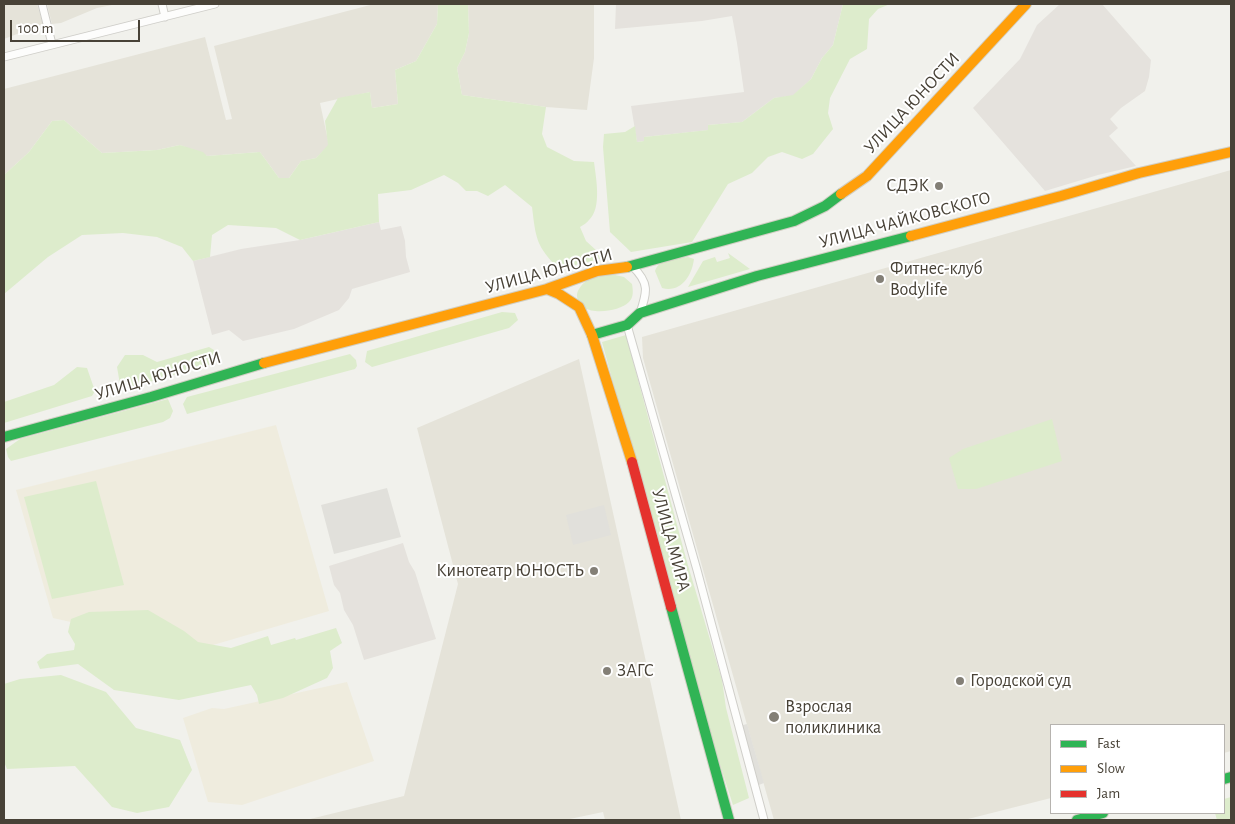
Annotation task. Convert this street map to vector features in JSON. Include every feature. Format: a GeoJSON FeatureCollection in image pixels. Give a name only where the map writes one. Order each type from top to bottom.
{"type":"FeatureCollection","features":[{"type":"Feature","properties":{"kind":"street"},"geometry":{"type":"LineString","coordinates":[[42,4],[52,44]]}},
{"type":"Feature","properties":{"kind":"street"},"geometry":{"type":"LineString","coordinates":[[162,4],[165,17]]}},
{"type":"Feature","properties":{"kind":"street"},"geometry":{"type":"LineString","coordinates":[[4,57],[215,4]]}},
{"type":"Feature","properties":{"kind":"street","name":"УЛИЦА ЮНОСТИ"},"geometry":{"type":"LineString","coordinates":[[4,437],[150,397],[233,370],[547,289],[597,272],[632,266],[794,221],[825,206],[867,176],[1026,4]]}},
{"type":"Feature","properties":{"kind":"street","name":"УЛИЦА ЧАЙКОВСКОГО"},"geometry":{"type":"LineString","coordinates":[[592,335],[627,325],[640,313],[758,276],[1061,196],[1139,173],[1231,152]]}},
{"type":"Feature","properties":{"kind":"street"},"geometry":{"type":"LineString","coordinates":[[632,266],[641,274],[646,284],[646,296],[640,313]]}},
{"type":"Feature","properties":{"kind":"street","name":"УЛИЦА МИРА"},"geometry":{"type":"LineString","coordinates":[[547,289],[560,294],[579,307],[592,335],[640,487],[729,820]]}},
{"type":"Feature","properties":{"kind":"street","name":"УЛИЦА МИРА"},"geometry":{"type":"LineString","coordinates":[[627,325],[702,588],[764,820]]}},
{"type":"Feature","properties":{"kind":"street"},"geometry":{"type":"LineString","coordinates":[[1077,820],[1099,814]]}},
{"type":"Feature","properties":{"kind":"shaded area"},"geometry":{"type":"Polygon","coordinates":[[[4,4],[37,4],[43,24],[4,39],[4,4]]]}},
{"type":"Feature","properties":{"kind":"shaded area"},"geometry":{"type":"Polygon","coordinates":[[[47,4],[117,4],[97,8],[61,23],[52,24],[47,4]]]}},
{"type":"Feature","properties":{"kind":"shaded area"},"geometry":{"type":"Polygon","coordinates":[[[374,4],[438,4],[437,24],[416,61],[395,70],[398,104],[372,108],[370,92],[320,103],[329,145],[316,158],[301,161],[289,178],[279,178],[260,152],[207,156],[180,145],[157,150],[102,153],[64,120],[52,121],[29,152],[4,175],[4,89],[205,37],[226,120],[232,119],[214,46],[374,4]]]}},
{"type":"Feature","properties":{"kind":"shaded area"},"geometry":{"type":"Polygon","coordinates":[[[468,4],[594,4],[594,58],[587,110],[546,107],[462,95],[457,68],[465,52],[469,33],[468,4]]]}},
{"type":"Feature","properties":{"kind":"shaded area"},"geometry":{"type":"Polygon","coordinates":[[[616,4],[843,4],[833,45],[822,58],[811,79],[793,96],[774,98],[742,122],[708,125],[709,130],[644,137],[644,141],[637,142],[631,106],[744,92],[737,43],[732,16],[702,21],[615,29],[616,4]]]}},
{"type":"Feature","properties":{"kind":"shaded area"},"geometry":{"type":"Polygon","coordinates":[[[1060,4],[1102,4],[1151,60],[1145,91],[1121,108],[1110,119],[1118,128],[1109,136],[1136,166],[1045,191],[973,108],[1020,59],[1037,25],[1060,4]]]}},
{"type":"Feature","properties":{"kind":"shaded area"},"geometry":{"type":"Polygon","coordinates":[[[1231,170],[1231,751],[1225,753],[1225,724],[1050,724],[1050,798],[964,820],[774,820],[643,358],[642,337],[1231,170]]]}},
{"type":"Feature","properties":{"kind":"shaded area"},"geometry":{"type":"Polygon","coordinates":[[[379,222],[381,230],[401,226],[410,272],[352,289],[349,298],[339,310],[294,329],[243,341],[229,330],[212,335],[193,261],[241,249],[300,240],[379,222]]]}},
{"type":"Feature","properties":{"kind":"shaded area"},"geometry":{"type":"Polygon","coordinates":[[[579,359],[681,820],[605,820],[603,812],[565,820],[306,820],[404,796],[458,584],[417,428],[579,359]]]}},
{"type":"Feature","properties":{"kind":"shaded area"},"geometry":{"type":"Polygon","coordinates":[[[276,425],[329,611],[196,650],[53,618],[16,490],[276,425]]]}},
{"type":"Feature","properties":{"kind":"shaded area"},"geometry":{"type":"Polygon","coordinates":[[[387,488],[401,537],[334,554],[321,505],[387,488]]]}},
{"type":"Feature","properties":{"kind":"shaded area"},"geometry":{"type":"Polygon","coordinates":[[[604,505],[611,535],[573,545],[566,515],[604,505]]]}},
{"type":"Feature","properties":{"kind":"shaded area"},"geometry":{"type":"Polygon","coordinates":[[[403,543],[409,562],[415,572],[436,639],[364,660],[353,625],[344,610],[340,593],[334,585],[329,566],[403,543]]]}},
{"type":"Feature","properties":{"kind":"shaded area"},"geometry":{"type":"Polygon","coordinates":[[[347,682],[374,761],[242,805],[208,802],[183,718],[212,708],[224,709],[347,682]]]}},
{"type":"Feature","properties":{"kind":"shaded area"},"geometry":{"type":"Polygon","coordinates":[[[747,724],[764,783],[756,786],[739,726],[747,724]]]}},
{"type":"Feature","properties":{"kind":"green space"},"geometry":{"type":"Polygon","coordinates":[[[438,4],[468,4],[469,33],[465,52],[457,68],[462,95],[546,107],[542,134],[547,147],[574,161],[594,162],[597,184],[596,208],[588,221],[580,227],[586,241],[597,251],[600,259],[559,269],[541,248],[536,235],[532,207],[505,185],[488,196],[477,191],[466,191],[458,183],[444,175],[411,190],[378,194],[379,222],[300,240],[276,228],[228,225],[212,235],[210,257],[193,261],[182,247],[157,237],[123,233],[82,235],[48,257],[4,294],[4,175],[29,152],[52,121],[64,120],[102,153],[157,150],[180,145],[203,152],[207,156],[260,152],[279,178],[289,178],[301,161],[316,158],[328,145],[325,121],[338,98],[370,92],[372,108],[398,104],[395,70],[416,61],[437,24],[438,4]]]}},
{"type":"Feature","properties":{"kind":"green space"},"geometry":{"type":"Polygon","coordinates":[[[843,4],[890,4],[878,9],[869,19],[867,49],[850,59],[830,98],[828,113],[833,129],[813,154],[802,159],[782,152],[768,157],[752,173],[728,184],[692,242],[631,252],[610,232],[603,147],[604,134],[625,132],[635,126],[637,142],[644,141],[644,137],[708,130],[708,125],[742,122],[774,98],[793,95],[811,79],[822,58],[833,45],[843,4]]]}},
{"type":"Feature","properties":{"kind":"green space"},"geometry":{"type":"Polygon","coordinates":[[[728,253],[750,269],[688,287],[703,261],[715,257],[717,262],[730,258],[728,253]]]}},
{"type":"Feature","properties":{"kind":"green space"},"geometry":{"type":"Polygon","coordinates":[[[688,257],[694,259],[691,271],[684,282],[675,288],[662,288],[655,271],[657,266],[668,259],[688,257]]]}},
{"type":"Feature","properties":{"kind":"green space"},"geometry":{"type":"Polygon","coordinates":[[[611,274],[624,277],[632,284],[631,300],[624,306],[608,311],[591,310],[584,307],[579,302],[577,295],[581,286],[590,279],[611,274]]]}},
{"type":"Feature","properties":{"kind":"green space"},"geometry":{"type":"Polygon","coordinates":[[[502,312],[515,313],[518,320],[509,328],[372,367],[365,362],[367,351],[502,312]]]}},
{"type":"Feature","properties":{"kind":"green space"},"geometry":{"type":"Polygon","coordinates":[[[626,335],[687,562],[722,680],[726,708],[749,798],[733,805],[703,712],[602,342],[626,335]]]}},
{"type":"Feature","properties":{"kind":"green space"},"geometry":{"type":"Polygon","coordinates":[[[209,347],[219,353],[215,363],[121,390],[117,367],[125,355],[143,355],[157,362],[209,347]]]}},
{"type":"Feature","properties":{"kind":"green space"},"geometry":{"type":"Polygon","coordinates":[[[350,354],[356,360],[357,366],[355,369],[187,414],[183,404],[187,397],[350,354]]]}},
{"type":"Feature","properties":{"kind":"green space"},"geometry":{"type":"Polygon","coordinates":[[[77,367],[87,368],[95,391],[92,396],[4,423],[4,402],[54,385],[77,367]]]}},
{"type":"Feature","properties":{"kind":"green space"},"geometry":{"type":"Polygon","coordinates":[[[168,399],[173,411],[170,418],[163,422],[11,461],[8,457],[6,449],[20,439],[168,399]]]}},
{"type":"Feature","properties":{"kind":"green space"},"geometry":{"type":"Polygon","coordinates":[[[1052,419],[1062,461],[976,489],[958,489],[949,458],[963,449],[1052,419]]]}},
{"type":"Feature","properties":{"kind":"green space"},"geometry":{"type":"Polygon","coordinates":[[[96,481],[124,585],[52,599],[24,497],[96,481]]]}},
{"type":"Feature","properties":{"kind":"green space"},"geometry":{"type":"Polygon","coordinates":[[[148,610],[184,631],[198,642],[231,648],[268,636],[271,645],[336,628],[342,643],[330,651],[333,668],[327,678],[283,698],[259,704],[257,695],[251,685],[179,700],[114,690],[78,664],[40,669],[37,662],[47,654],[74,650],[75,644],[68,632],[71,619],[89,612],[148,610]]]}},
{"type":"Feature","properties":{"kind":"green space"},"geometry":{"type":"Polygon","coordinates":[[[61,675],[106,692],[136,728],[180,740],[192,770],[169,807],[137,813],[112,807],[75,766],[7,769],[4,762],[4,684],[20,679],[61,675]]]}},
{"type":"Feature","properties":{"kind":"green space"},"geometry":{"type":"Polygon","coordinates":[[[1231,797],[1231,820],[1217,820],[1215,814],[1225,814],[1225,799],[1231,797]]]}},
{"type":"Feature","properties":{"kind":"traffic: fast"},"geometry":{"type":"LineString","coordinates":[[627,267],[794,221],[825,206],[841,194]]}},
{"type":"Feature","properties":{"kind":"traffic: fast"},"geometry":{"type":"LineString","coordinates":[[592,335],[627,325],[640,313],[757,276],[911,236]]}},
{"type":"Feature","properties":{"kind":"traffic: fast"},"geometry":{"type":"LineString","coordinates":[[4,437],[151,397],[264,363]]}},
{"type":"Feature","properties":{"kind":"traffic: fast"},"geometry":{"type":"LineString","coordinates":[[671,607],[729,820]]}},
{"type":"Feature","properties":{"kind":"traffic: fast"},"geometry":{"type":"LineString","coordinates":[[1225,779],[1231,777]]}},
{"type":"Feature","properties":{"kind":"traffic: fast"},"geometry":{"type":"LineString","coordinates":[[1077,820],[1099,814]]}},
{"type":"Feature","properties":{"kind":"traffic: slow"},"geometry":{"type":"LineString","coordinates":[[841,194],[867,176],[1026,4]]}},
{"type":"Feature","properties":{"kind":"traffic: slow"},"geometry":{"type":"LineString","coordinates":[[911,236],[1139,173],[1231,152]]}},
{"type":"Feature","properties":{"kind":"traffic: slow"},"geometry":{"type":"LineString","coordinates":[[264,363],[547,289],[597,271],[627,267]]}},
{"type":"Feature","properties":{"kind":"traffic: slow"},"geometry":{"type":"LineString","coordinates":[[547,289],[559,294],[579,307],[592,335],[632,462]]}},
{"type":"Feature","properties":{"kind":"traffic: jam"},"geometry":{"type":"LineString","coordinates":[[632,462],[671,607]]}},
{"type":"Feature","properties":{"kind":"place","name":"СДЭК"},"geometry":{"type":"Point","coordinates":[939,186]}},
{"type":"Feature","properties":{"kind":"place","name":"Фитнес-клуб Bodylife"},"geometry":{"type":"Point","coordinates":[880,279]}},
{"type":"Feature","properties":{"kind":"place","name":"Кинотеатр ЮНОСТЬ"},"geometry":{"type":"Point","coordinates":[594,571]}},
{"type":"Feature","properties":{"kind":"place","name":"ЗАГС"},"geometry":{"type":"Point","coordinates":[607,671]}},
{"type":"Feature","properties":{"kind":"place","name":"Городской суд"},"geometry":{"type":"Point","coordinates":[960,681]}},
{"type":"Feature","properties":{"kind":"place","name":"Взрослая поликлиника"},"geometry":{"type":"Point","coordinates":[774,717]}}]}
